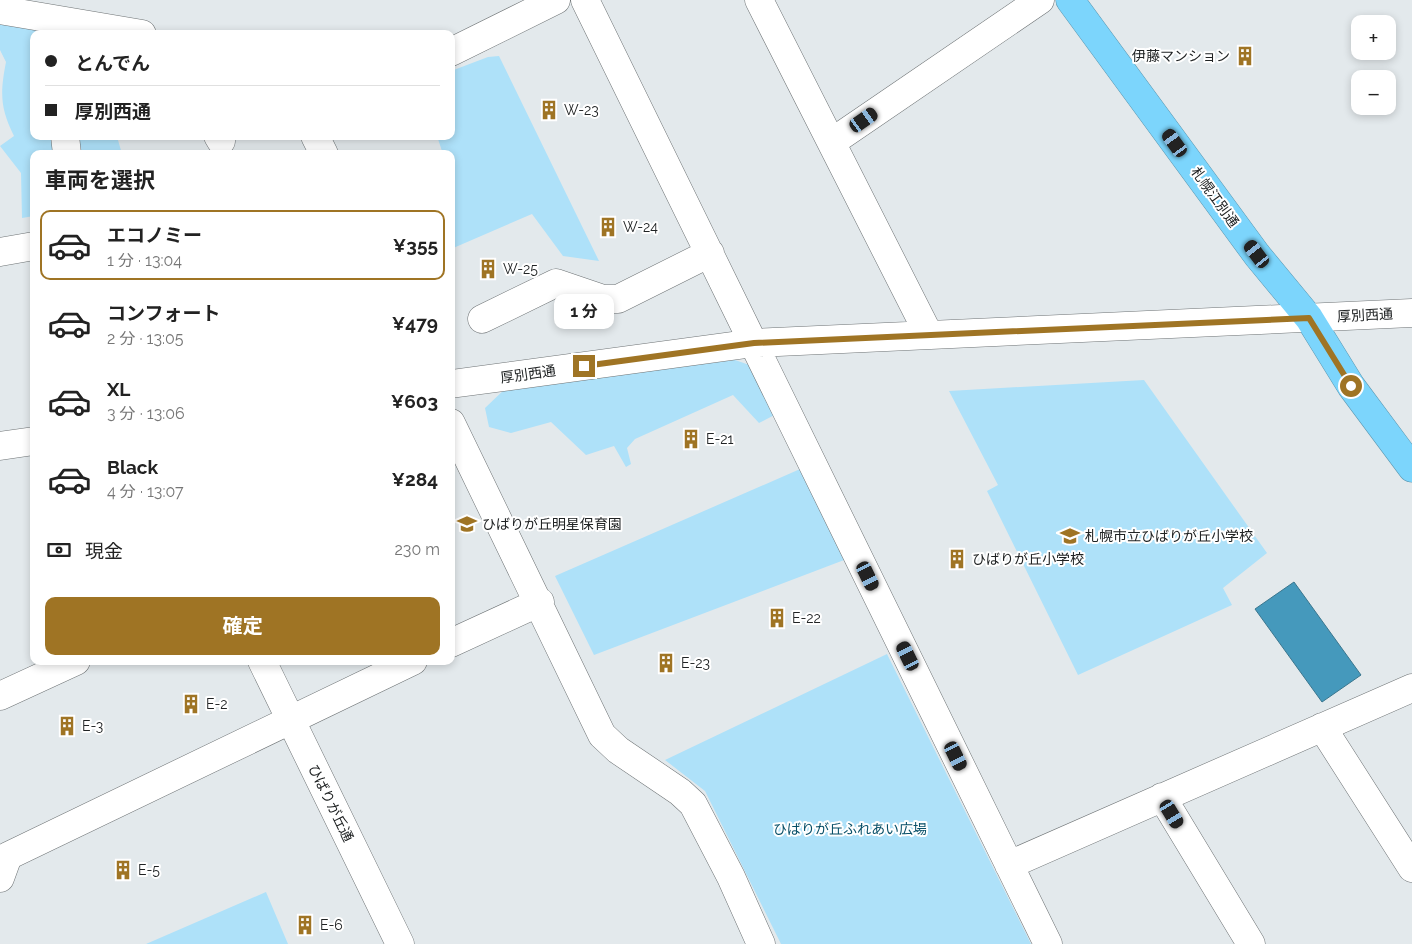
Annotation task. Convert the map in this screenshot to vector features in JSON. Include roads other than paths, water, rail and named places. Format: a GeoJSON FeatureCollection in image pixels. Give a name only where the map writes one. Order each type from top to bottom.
{"type":"FeatureCollection","features":[{"type":"Feature","properties":{"kind":"highway","name":"札幌江別通"},"geometry":{"type":"LineString","coordinates":[[1070,0],[1257,254],[1309,318],[1351,386],[1412,468]]}},
{"type":"Feature","properties":{"kind":"street"},"geometry":{"type":"LineString","coordinates":[[455,50],[556,0]]}},
{"type":"Feature","properties":{"kind":"street"},"geometry":{"type":"LineString","coordinates":[[585,0],[1048,944]]}},
{"type":"Feature","properties":{"kind":"street"},"geometry":{"type":"LineString","coordinates":[[759,0],[929,335]]}},
{"type":"Feature","properties":{"kind":"street"},"geometry":{"type":"LineString","coordinates":[[832,142],[1040,0]]}},
{"type":"Feature","properties":{"kind":"street"},"geometry":{"type":"LineString","coordinates":[[0,10],[68,18],[124,30]]}},
{"type":"Feature","properties":{"kind":"street"},"geometry":{"type":"LineString","coordinates":[[0,252],[30,247]]}},
{"type":"Feature","properties":{"kind":"street"},"geometry":{"type":"LineString","coordinates":[[482,319],[556,283],[603,299],[618,299],[710,253]]}},
{"type":"Feature","properties":{"kind":"street","name":"厚別西通"},"geometry":{"type":"LineString","coordinates":[[455,383],[754,343],[1412,313]]}},
{"type":"Feature","properties":{"kind":"street"},"geometry":{"type":"LineString","coordinates":[[455,431],[540,602],[602,735],[618,750],[680,792],[693,804],[731,877],[761,944]]}},
{"type":"Feature","properties":{"kind":"street"},"geometry":{"type":"LineString","coordinates":[[0,446],[30,442]]}},
{"type":"Feature","properties":{"kind":"street"},"geometry":{"type":"LineString","coordinates":[[455,641],[540,602]]}},
{"type":"Feature","properties":{"kind":"street"},"geometry":{"type":"LineString","coordinates":[[0,696],[67,665]]}},
{"type":"Feature","properties":{"kind":"street","name":"ひばりが丘通"},"geometry":{"type":"LineString","coordinates":[[264,665],[400,944]]}},
{"type":"Feature","properties":{"kind":"street"},"geometry":{"type":"LineString","coordinates":[[3,857],[405,665]]}},
{"type":"Feature","properties":{"kind":"street"},"geometry":{"type":"LineString","coordinates":[[1009,865],[1412,688]]}},
{"type":"Feature","properties":{"kind":"street"},"geometry":{"type":"LineString","coordinates":[[1322,727],[1412,868]]}},
{"type":"Feature","properties":{"kind":"street"},"geometry":{"type":"LineString","coordinates":[[1162,797],[1251,944]]}},
{"type":"Feature","properties":{"kind":"place","name":"伊藤マンション"},"geometry":{"type":"Point","coordinates":[1245,56]}},
{"type":"Feature","properties":{"kind":"place","name":"W-23"},"geometry":{"type":"Point","coordinates":[549,110]}},
{"type":"Feature","properties":{"kind":"place","name":"W-24"},"geometry":{"type":"Point","coordinates":[608,227]}},
{"type":"Feature","properties":{"kind":"place","name":"W-25"},"geometry":{"type":"Point","coordinates":[488,269]}},
{"type":"Feature","properties":{"kind":"place","name":"E-21"},"geometry":{"type":"Point","coordinates":[691,439]}},
{"type":"Feature","properties":{"kind":"place","name":"ひばりが丘明星保育園"},"geometry":{"type":"Point","coordinates":[467,524]}},
{"type":"Feature","properties":{"kind":"place","name":"札幌市立ひばりが丘小学校"},"geometry":{"type":"Point","coordinates":[1070,536]}},
{"type":"Feature","properties":{"kind":"place","name":"ひばりが丘小学校"},"geometry":{"type":"Point","coordinates":[957,559]}},
{"type":"Feature","properties":{"kind":"place","name":"E-22"},"geometry":{"type":"Point","coordinates":[777,618]}},
{"type":"Feature","properties":{"kind":"place","name":"E-23"},"geometry":{"type":"Point","coordinates":[666,663]}},
{"type":"Feature","properties":{"kind":"place","name":"E-2"},"geometry":{"type":"Point","coordinates":[191,704]}},
{"type":"Feature","properties":{"kind":"place","name":"E-3"},"geometry":{"type":"Point","coordinates":[67,726]}},
{"type":"Feature","properties":{"kind":"place","name":"E-5"},"geometry":{"type":"Point","coordinates":[123,870]}},
{"type":"Feature","properties":{"kind":"place","name":"E-6"},"geometry":{"type":"Point","coordinates":[305,925]}},
{"type":"Feature","properties":{"kind":"park label","name":"ひばりが丘ふれあい広場"},"geometry":{"type":"Point","coordinates":[850,829]}}]}
